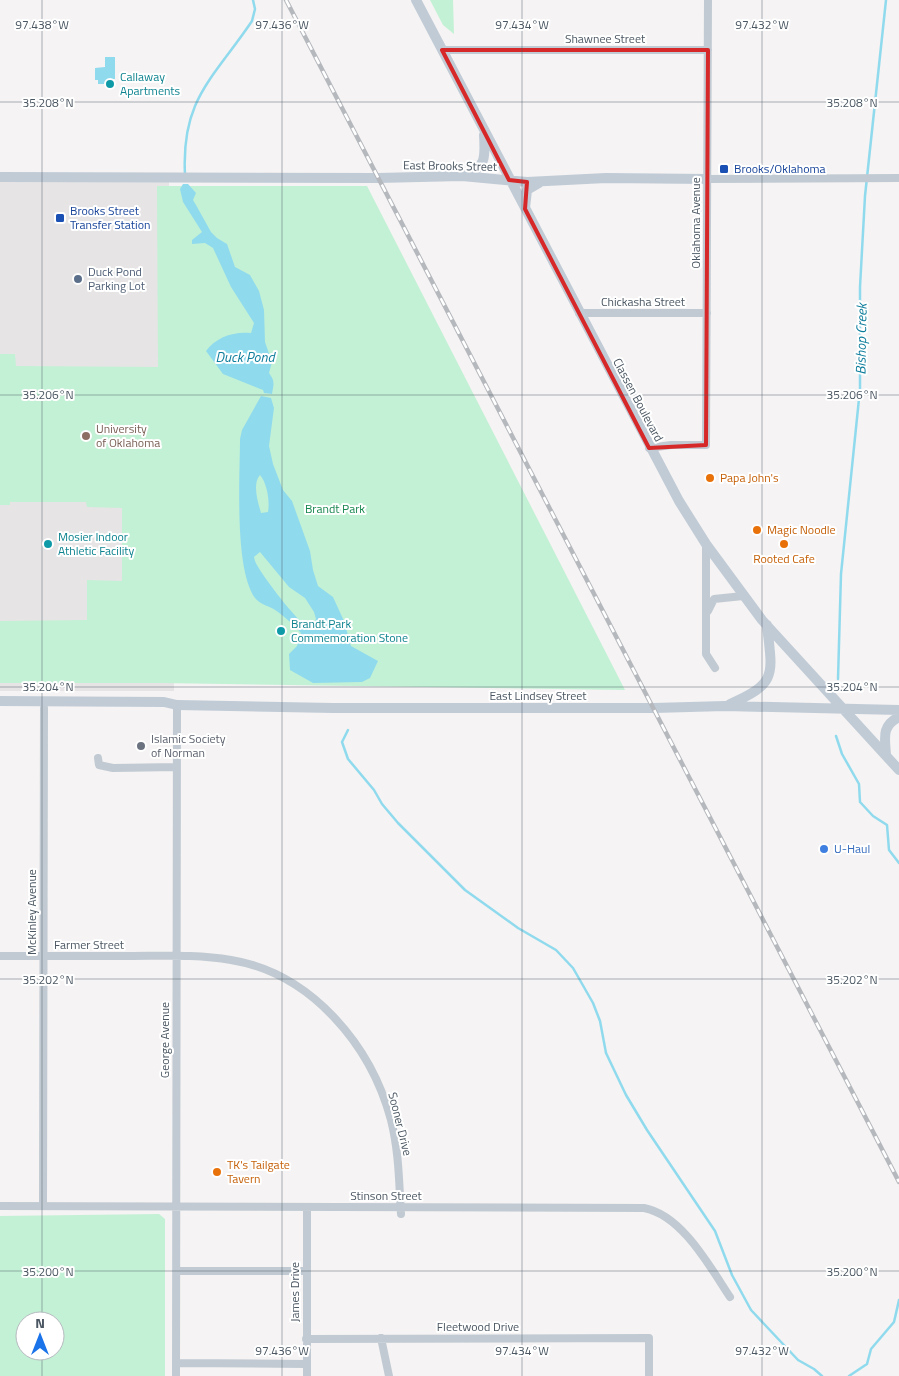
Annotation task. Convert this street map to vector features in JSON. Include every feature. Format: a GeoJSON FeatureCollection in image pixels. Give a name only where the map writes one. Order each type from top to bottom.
{"type":"FeatureCollection","features":[{"type":"Feature","properties":{"kind":"street","name":"Classen Boulevard"},"geometry":{"type":"LineString","coordinates":[[416,0],[649,448],[679,501],[706,544],[743,596],[842,710],[899,770]]}},
{"type":"Feature","properties":{"kind":"street","name":"Oklahoma Avenue"},"geometry":{"type":"LineString","coordinates":[[649,448],[671,445],[706,445],[708,0]]}},
{"type":"Feature","properties":{"kind":"street","name":"Shawnee Street"},"geometry":{"type":"LineString","coordinates":[[442,50],[708,50]]}},
{"type":"Feature","properties":{"kind":"street"},"geometry":{"type":"LineString","coordinates":[[462,176],[474,172],[485,160],[483,128]]}},
{"type":"Feature","properties":{"kind":"street","name":"East Brooks Street"},"geometry":{"type":"LineString","coordinates":[[0,177],[378,178],[462,176],[544,181],[606,178],[899,178]]}},
{"type":"Feature","properties":{"kind":"street"},"geometry":{"type":"LineString","coordinates":[[525,210],[527,190],[532,185],[544,181]]}},
{"type":"Feature","properties":{"kind":"street","name":"Chickasha Street"},"geometry":{"type":"LineString","coordinates":[[579,313],[707,313]]}},
{"type":"Feature","properties":{"kind":"street"},"geometry":{"type":"LineString","coordinates":[[706,544],[706,654],[715,668]]}},
{"type":"Feature","properties":{"kind":"street"},"geometry":{"type":"LineString","coordinates":[[706,615],[710,603],[714,599],[743,596]]}},
{"type":"Feature","properties":{"kind":"street"},"geometry":{"type":"LineString","coordinates":[[725,706],[760,690],[769,676],[771,664],[767,625]]}},
{"type":"Feature","properties":{"kind":"street","name":"East Lindsey Street"},"geometry":{"type":"LineString","coordinates":[[0,701],[164,702],[176,705],[333,708],[654,708],[725,706],[899,710]]}},
{"type":"Feature","properties":{"kind":"street","name":"East Lindsey Street"},"geometry":{"type":"LineString","coordinates":[[0,708],[164,708],[176,705]]}},
{"type":"Feature","properties":{"kind":"street","name":"George Avenue"},"geometry":{"type":"LineString","coordinates":[[176,705],[176,1376]]}},
{"type":"Feature","properties":{"kind":"street","name":"McKinley Avenue"},"geometry":{"type":"LineString","coordinates":[[43,1206],[44,708]]}},
{"type":"Feature","properties":{"kind":"street"},"geometry":{"type":"LineString","coordinates":[[886,755],[884,731],[888,724],[899,717]]}},
{"type":"Feature","properties":{"kind":"street"},"geometry":{"type":"LineString","coordinates":[[98,758],[99,765],[113,768],[177,767]]}},
{"type":"Feature","properties":{"kind":"street","name":"Farmer Street"},"geometry":{"type":"LineString","coordinates":[[0,956],[177,956]]}},
{"type":"Feature","properties":{"kind":"street","name":"Sooner Drive"},"geometry":{"type":"LineString","coordinates":[[177,956],[230,960],[265,970],[305,993],[333,1017],[365,1058],[385,1104],[400,1169],[401,1211]]}},
{"type":"Feature","properties":{"kind":"street","name":"Stinson Street"},"geometry":{"type":"LineString","coordinates":[[0,1206],[307,1208],[401,1211],[563,1207],[651,1210],[665,1215],[679,1226],[730,1297]]}},
{"type":"Feature","properties":{"kind":"street","name":"James Drive"},"geometry":{"type":"LineString","coordinates":[[307,1208],[307,1376]]}},
{"type":"Feature","properties":{"kind":"street"},"geometry":{"type":"LineString","coordinates":[[176,1271],[307,1272]]}},
{"type":"Feature","properties":{"kind":"street"},"geometry":{"type":"LineString","coordinates":[[381,1338],[389,1376]]}},
{"type":"Feature","properties":{"kind":"street","name":"Fleetwood Drive"},"geometry":{"type":"LineString","coordinates":[[306,1339],[649,1338],[649,1376]]}},
{"type":"Feature","properties":{"kind":"street"},"geometry":{"type":"LineString","coordinates":[[176,1363],[306,1364]]}},
{"type":"Feature","properties":{"kind":"highlighted area"},"geometry":{"type":"Polygon","coordinates":[[[442,50],[708,50],[706,445],[649,448],[525,209],[527,182],[509,180],[442,50]]]}},
{"type":"Feature","properties":{"kind":"shaded area","name":"University of Oklahoma"},"geometry":{"type":"Polygon","coordinates":[[[169,181],[174,691],[0,691],[0,182],[169,181]]]}},
{"type":"Feature","properties":{"kind":"green space"},"geometry":{"type":"Polygon","coordinates":[[[430,0],[453,0],[454,34],[443,25],[430,0]]]}},
{"type":"Feature","properties":{"kind":"green space","name":"Brandt Park"},"geometry":{"type":"Polygon","coordinates":[[[157,186],[367,186],[625,690],[162,683],[0,683],[0,621],[87,620],[87,580],[122,581],[122,508],[87,507],[86,502],[10,502],[10,505],[0,505],[0,354],[15,354],[16,366],[158,367],[157,186]]]}},
{"type":"Feature","properties":{"kind":"green space"},"geometry":{"type":"Polygon","coordinates":[[[159,1214],[165,1219],[165,1376],[0,1376],[0,1216],[159,1214]]]}},
{"type":"Feature","properties":{"kind":"water"},"geometry":{"type":"Polygon","coordinates":[[[105,57],[115,57],[115,79],[113,79],[113,84],[98,84],[98,80],[95,80],[95,68],[105,67],[105,57]]]}},
{"type":"Feature","properties":{"kind":"water","name":"Duck Pond"},"geometry":{"type":"Polygon","coordinates":[[[183,184],[188,184],[196,193],[193,200],[211,232],[227,244],[235,267],[250,275],[259,291],[264,310],[265,342],[272,362],[269,373],[273,381],[272,394],[264,393],[263,390],[223,374],[206,351],[215,342],[226,336],[238,333],[251,333],[254,323],[231,287],[213,248],[205,243],[192,244],[192,240],[202,232],[183,202],[180,189],[183,184]]]}},
{"type":"Feature","properties":{"kind":"water"},"geometry":{"type":"Polygon","coordinates":[[[261,396],[271,398],[274,408],[269,446],[273,464],[283,490],[292,501],[310,551],[318,586],[333,597],[344,621],[351,646],[378,661],[370,678],[362,682],[313,683],[290,670],[289,654],[297,646],[301,633],[278,612],[257,600],[248,584],[241,545],[239,498],[240,439],[242,430],[261,396]],[[260,475],[256,488],[261,513],[268,512],[269,503],[266,487],[260,475]],[[260,552],[254,557],[255,561],[277,594],[303,623],[314,623],[316,619],[314,612],[305,598],[289,587],[260,552]]]}},
{"type":"Feature","properties":{"kind":"waterway"},"geometry":{"type":"LineString","coordinates":[[185,175],[185,149],[188,127],[194,108],[202,91],[252,21],[255,9],[253,0]]}},
{"type":"Feature","properties":{"kind":"waterway","name":"Bishop Creek"},"geometry":{"type":"LineString","coordinates":[[838,679],[841,574],[860,389],[860,287],[865,196],[886,0]]}},
{"type":"Feature","properties":{"kind":"waterway"},"geometry":{"type":"LineString","coordinates":[[348,730],[342,742],[348,759],[398,823],[465,890],[518,928],[556,950],[573,968],[593,1003],[600,1021],[606,1053],[626,1095],[647,1130],[715,1231],[732,1275],[751,1310],[798,1360],[822,1376]]}},
{"type":"Feature","properties":{"kind":"waterway","name":"Bishop Creek"},"geometry":{"type":"LineString","coordinates":[[836,736],[842,754],[859,784],[860,802],[873,816],[887,825],[889,850],[899,863]]}},
{"type":"Feature","properties":{"kind":"waterway","name":"Bishop Creek"},"geometry":{"type":"LineString","coordinates":[[849,1376],[867,1364],[871,1349],[894,1322],[899,1300]]}},
{"type":"Feature","properties":{"kind":"railway"},"geometry":{"type":"LineString","coordinates":[[286,0],[899,1182]]}},
{"type":"Feature","properties":{"kind":"place","name":"Callaway Apartments"},"geometry":{"type":"Point","coordinates":[110,84]}},
{"type":"Feature","properties":{"kind":"place","name":"Brooks/Oklahoma"},"geometry":{"type":"Point","coordinates":[724,169]}},
{"type":"Feature","properties":{"kind":"place","name":"Brooks Street Transfer Station"},"geometry":{"type":"Point","coordinates":[60,218]}},
{"type":"Feature","properties":{"kind":"place","name":"Duck Pond Parking Lot"},"geometry":{"type":"Point","coordinates":[78,279]}},
{"type":"Feature","properties":{"kind":"place","name":"University of Oklahoma"},"geometry":{"type":"Point","coordinates":[86,436]}},
{"type":"Feature","properties":{"kind":"place","name":"Papa John's"},"geometry":{"type":"Point","coordinates":[710,478]}},
{"type":"Feature","properties":{"kind":"place","name":"Magic Noodle"},"geometry":{"type":"Point","coordinates":[757,530]}},
{"type":"Feature","properties":{"kind":"place","name":"Mosier Indoor Athletic Facility"},"geometry":{"type":"Point","coordinates":[48,544]}},
{"type":"Feature","properties":{"kind":"place","name":"Rooted Cafe"},"geometry":{"type":"Point","coordinates":[784,544]}},
{"type":"Feature","properties":{"kind":"place","name":"Brandt Park Commemoration Stone"},"geometry":{"type":"Point","coordinates":[281,631]}},
{"type":"Feature","properties":{"kind":"place","name":"Islamic Society of Norman"},"geometry":{"type":"Point","coordinates":[141,746]}},
{"type":"Feature","properties":{"kind":"place","name":"U-Haul"},"geometry":{"type":"Point","coordinates":[824,849]}},
{"type":"Feature","properties":{"kind":"place","name":"TK's Tailgate Tavern"},"geometry":{"type":"Point","coordinates":[217,1172]}}]}
